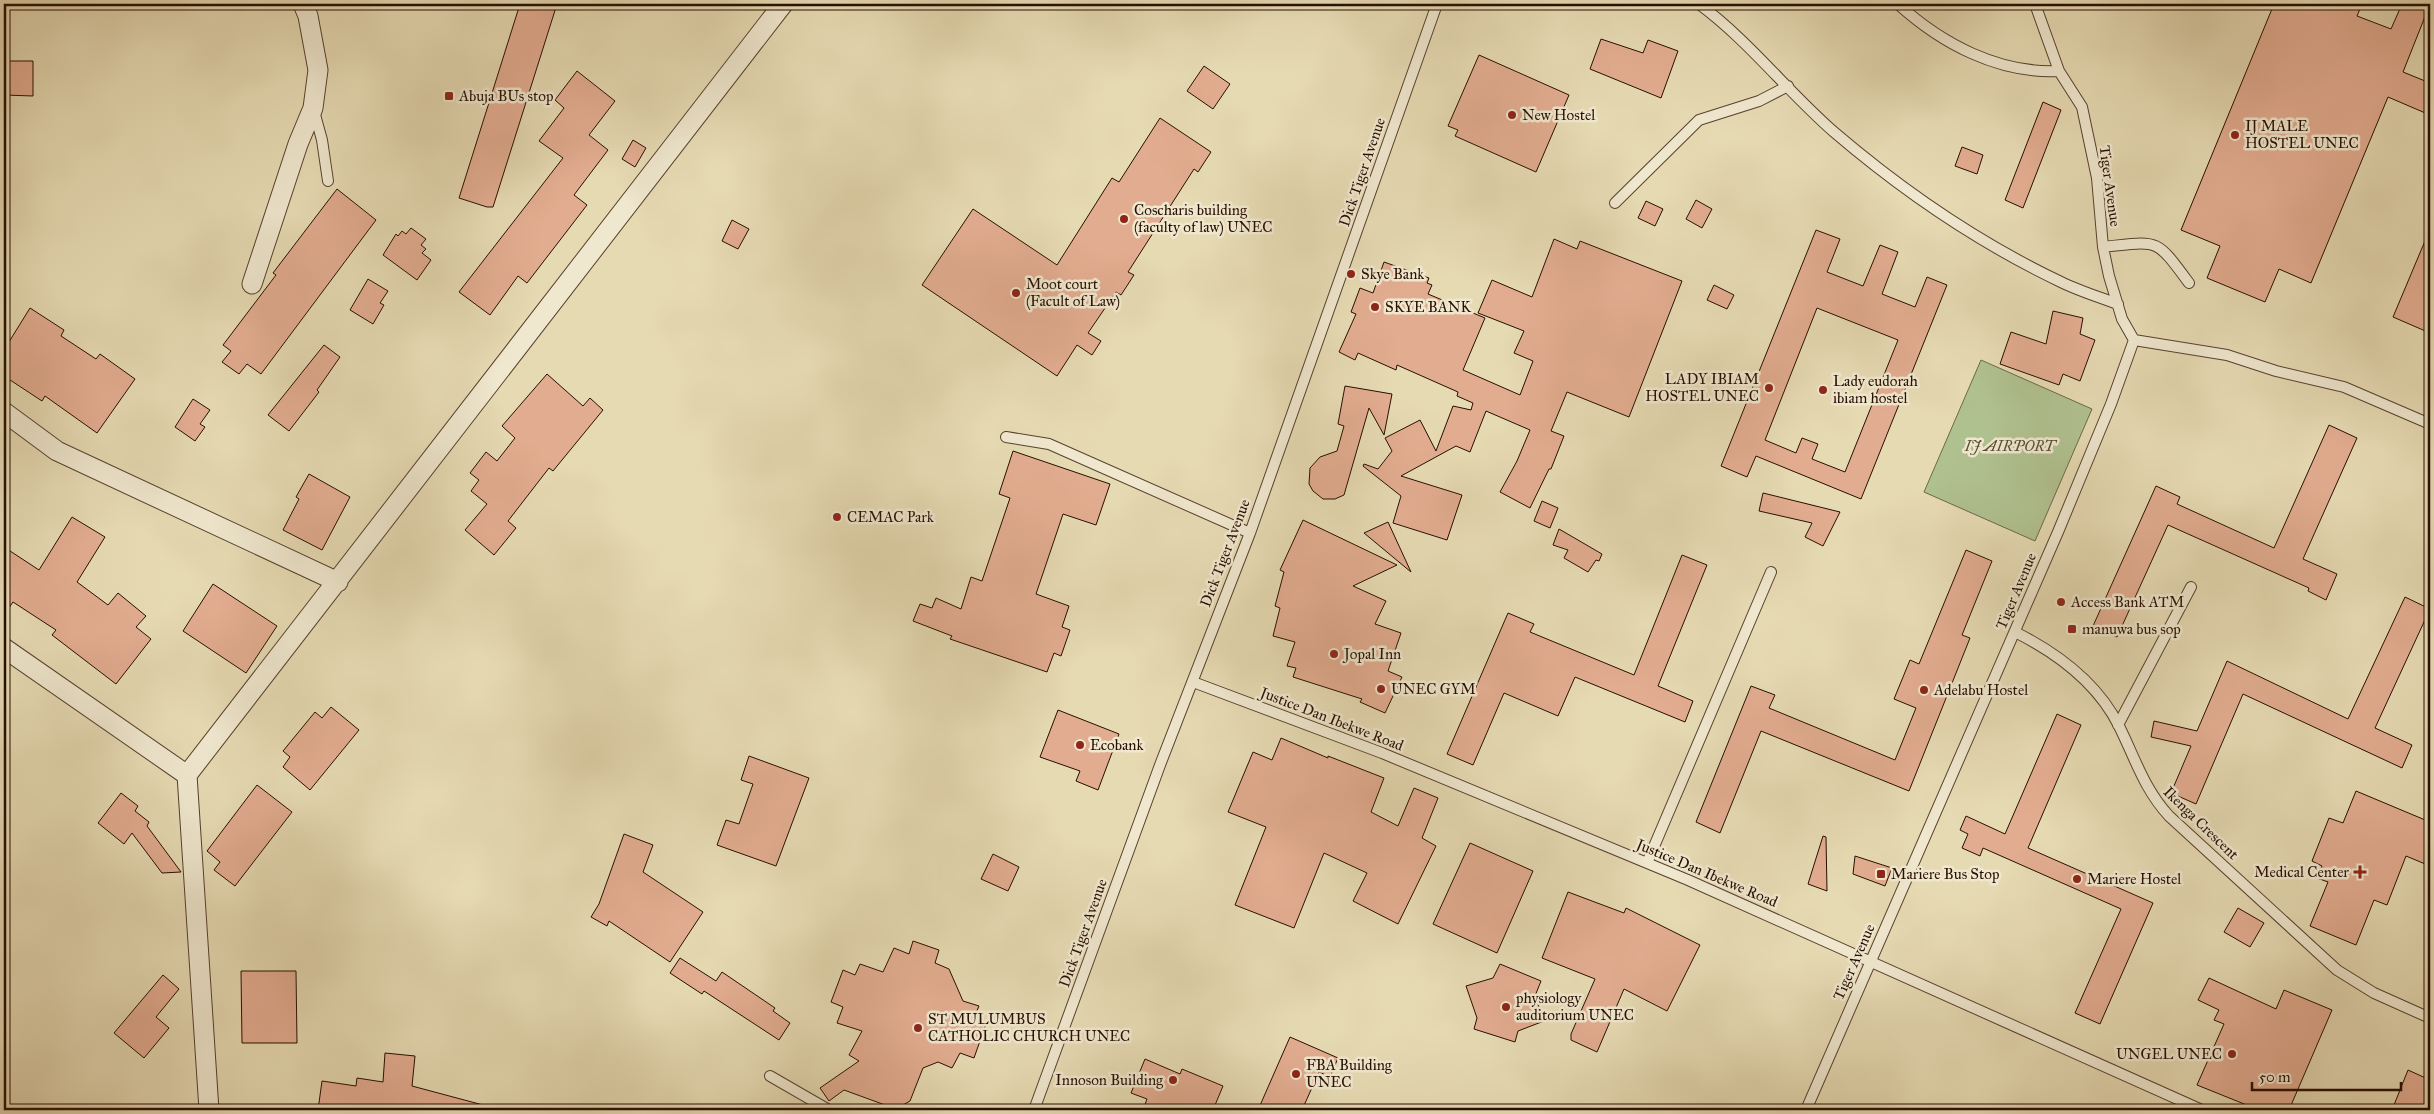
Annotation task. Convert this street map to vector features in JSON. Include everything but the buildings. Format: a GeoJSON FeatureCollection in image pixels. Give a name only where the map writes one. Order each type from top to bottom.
{"type":"FeatureCollection","features":[{"type":"Feature","properties":{"kind":"street"},"geometry":{"type":"LineString","coordinates":[[252,284],[298,144],[313,108],[318,70],[308,16],[303,4]]}},
{"type":"Feature","properties":{"kind":"street"},"geometry":{"type":"LineString","coordinates":[[209,1110],[187,775],[783,4]]}},
{"type":"Feature","properties":{"kind":"street"},"geometry":{"type":"LineString","coordinates":[[4,412],[57,451],[338,582]]}},
{"type":"Feature","properties":{"kind":"street"},"geometry":{"type":"LineString","coordinates":[[4,648],[187,775]]}},
{"type":"Feature","properties":{"kind":"lane","name":"Dick Tiger Avenue"},"geometry":{"type":"LineString","coordinates":[[1034,1110],[1250,534],[1437,4]]}},
{"type":"Feature","properties":{"kind":"lane"},"geometry":{"type":"LineString","coordinates":[[1699,4],[1788,86],[1833,131],[1939,213],[2008,255],[2055,279],[2118,304]]}},
{"type":"Feature","properties":{"kind":"lane"},"geometry":{"type":"LineString","coordinates":[[1898,4],[1930,30],[1957,46],[1990,61],[2035,72],[2059,71]]}},
{"type":"Feature","properties":{"kind":"lane","name":"Tiger Avenue"},"geometry":{"type":"LineString","coordinates":[[1806,1110],[2015,632],[2112,404],[2134,340],[2122,319],[2103,247],[2097,178],[2082,108],[2059,71],[2035,4]]}},
{"type":"Feature","properties":{"kind":"lane"},"geometry":{"type":"LineString","coordinates":[[1615,204],[1699,120],[1759,101],[1788,86]]}},
{"type":"Feature","properties":{"kind":"lane"},"geometry":{"type":"LineString","coordinates":[[313,108],[322,140],[328,181]]}},
{"type":"Feature","properties":{"kind":"lane"},"geometry":{"type":"LineString","coordinates":[[2103,247],[2135,243],[2154,244],[2167,254],[2189,283]]}},
{"type":"Feature","properties":{"kind":"lane"},"geometry":{"type":"LineString","coordinates":[[2134,340],[2227,355],[2276,372],[2344,387],[2430,424]]}},
{"type":"Feature","properties":{"kind":"lane"},"geometry":{"type":"LineString","coordinates":[[1006,437],[1049,444],[1250,534]]}},
{"type":"Feature","properties":{"kind":"lane"},"geometry":{"type":"LineString","coordinates":[[1647,863],[1771,572]]}},
{"type":"Feature","properties":{"kind":"lane"},"geometry":{"type":"LineString","coordinates":[[2118,725],[2191,587]]}},
{"type":"Feature","properties":{"kind":"lane","name":"Ikenga Crescent"},"geometry":{"type":"LineString","coordinates":[[2015,632],[2048,650],[2085,678],[2118,725],[2148,790],[2169,816],[2337,970],[2374,993],[2430,1018]]}},
{"type":"Feature","properties":{"kind":"lane","name":"Justice Dan Ibekwe Road"},"geometry":{"type":"LineString","coordinates":[[1193,682],[1382,753],[1647,863],[1870,960],[2202,1110]]}},
{"type":"Feature","properties":{"kind":"lane"},"geometry":{"type":"LineString","coordinates":[[770,1076],[829,1110]]}},
{"type":"Feature","properties":{"kind":"green space","name":"IJ AIRPORT"},"geometry":{"type":"Polygon","coordinates":[[[1981,360],[2092,409],[2035,541],[1924,492],[1981,360]]]}},
{"type":"Feature","properties":{"kind":"place","name":"Abuja BUs stop"},"geometry":{"type":"Point","coordinates":[449,96]}},
{"type":"Feature","properties":{"kind":"place","name":"New Hostel"},"geometry":{"type":"Point","coordinates":[1512,115]}},
{"type":"Feature","properties":{"kind":"place","name":"IJ MALE HOSTEL UNEC"},"geometry":{"type":"Point","coordinates":[2235,135]}},
{"type":"Feature","properties":{"kind":"place","name":"Coscharis building (faculty of law) UNEC"},"geometry":{"type":"Point","coordinates":[1124,219]}},
{"type":"Feature","properties":{"kind":"place","name":"Skye Bank"},"geometry":{"type":"Point","coordinates":[1351,274]}},
{"type":"Feature","properties":{"kind":"place","name":"Moot court (Facult of Law)"},"geometry":{"type":"Point","coordinates":[1016,293]}},
{"type":"Feature","properties":{"kind":"place","name":"SKYE BANK"},"geometry":{"type":"Point","coordinates":[1375,307]}},
{"type":"Feature","properties":{"kind":"place","name":"LADY IBIAM HOSTEL UNEC"},"geometry":{"type":"Point","coordinates":[1769,388]}},
{"type":"Feature","properties":{"kind":"place","name":"Lady eudorah ibiam hostel"},"geometry":{"type":"Point","coordinates":[1823,390]}},
{"type":"Feature","properties":{"kind":"place","name":"CEMAC Park"},"geometry":{"type":"Point","coordinates":[837,517]}},
{"type":"Feature","properties":{"kind":"place","name":"Access Bank ATM"},"geometry":{"type":"Point","coordinates":[2061,602]}},
{"type":"Feature","properties":{"kind":"place","name":"manuwa bus sop"},"geometry":{"type":"Point","coordinates":[2072,629]}},
{"type":"Feature","properties":{"kind":"place","name":"Jopal Inn"},"geometry":{"type":"Point","coordinates":[1334,654]}},
{"type":"Feature","properties":{"kind":"place","name":"UNEC GYM"},"geometry":{"type":"Point","coordinates":[1381,689]}},
{"type":"Feature","properties":{"kind":"place","name":"Adelabu Hostel"},"geometry":{"type":"Point","coordinates":[1924,690]}},
{"type":"Feature","properties":{"kind":"place","name":"Ecobank"},"geometry":{"type":"Point","coordinates":[1080,745]}},
{"type":"Feature","properties":{"kind":"place","name":"Medical Center"},"geometry":{"type":"Point","coordinates":[2360,872]}},
{"type":"Feature","properties":{"kind":"place","name":"Mariere Bus Stop"},"geometry":{"type":"Point","coordinates":[1881,874]}},
{"type":"Feature","properties":{"kind":"place","name":"Mariere Hostel"},"geometry":{"type":"Point","coordinates":[2077,879]}},
{"type":"Feature","properties":{"kind":"place","name":"physiology auditorium UNEC"},"geometry":{"type":"Point","coordinates":[1506,1007]}},
{"type":"Feature","properties":{"kind":"place","name":"ST MULUMBUS CATHOLIC CHURCH UNEC"},"geometry":{"type":"Point","coordinates":[918,1028]}},
{"type":"Feature","properties":{"kind":"place","name":"UNGEL UNEC"},"geometry":{"type":"Point","coordinates":[2232,1054]}},
{"type":"Feature","properties":{"kind":"place","name":"FBA Building UNEC"},"geometry":{"type":"Point","coordinates":[1296,1074]}},
{"type":"Feature","properties":{"kind":"place","name":"Innoson Building"},"geometry":{"type":"Point","coordinates":[1173,1080]}}]}
